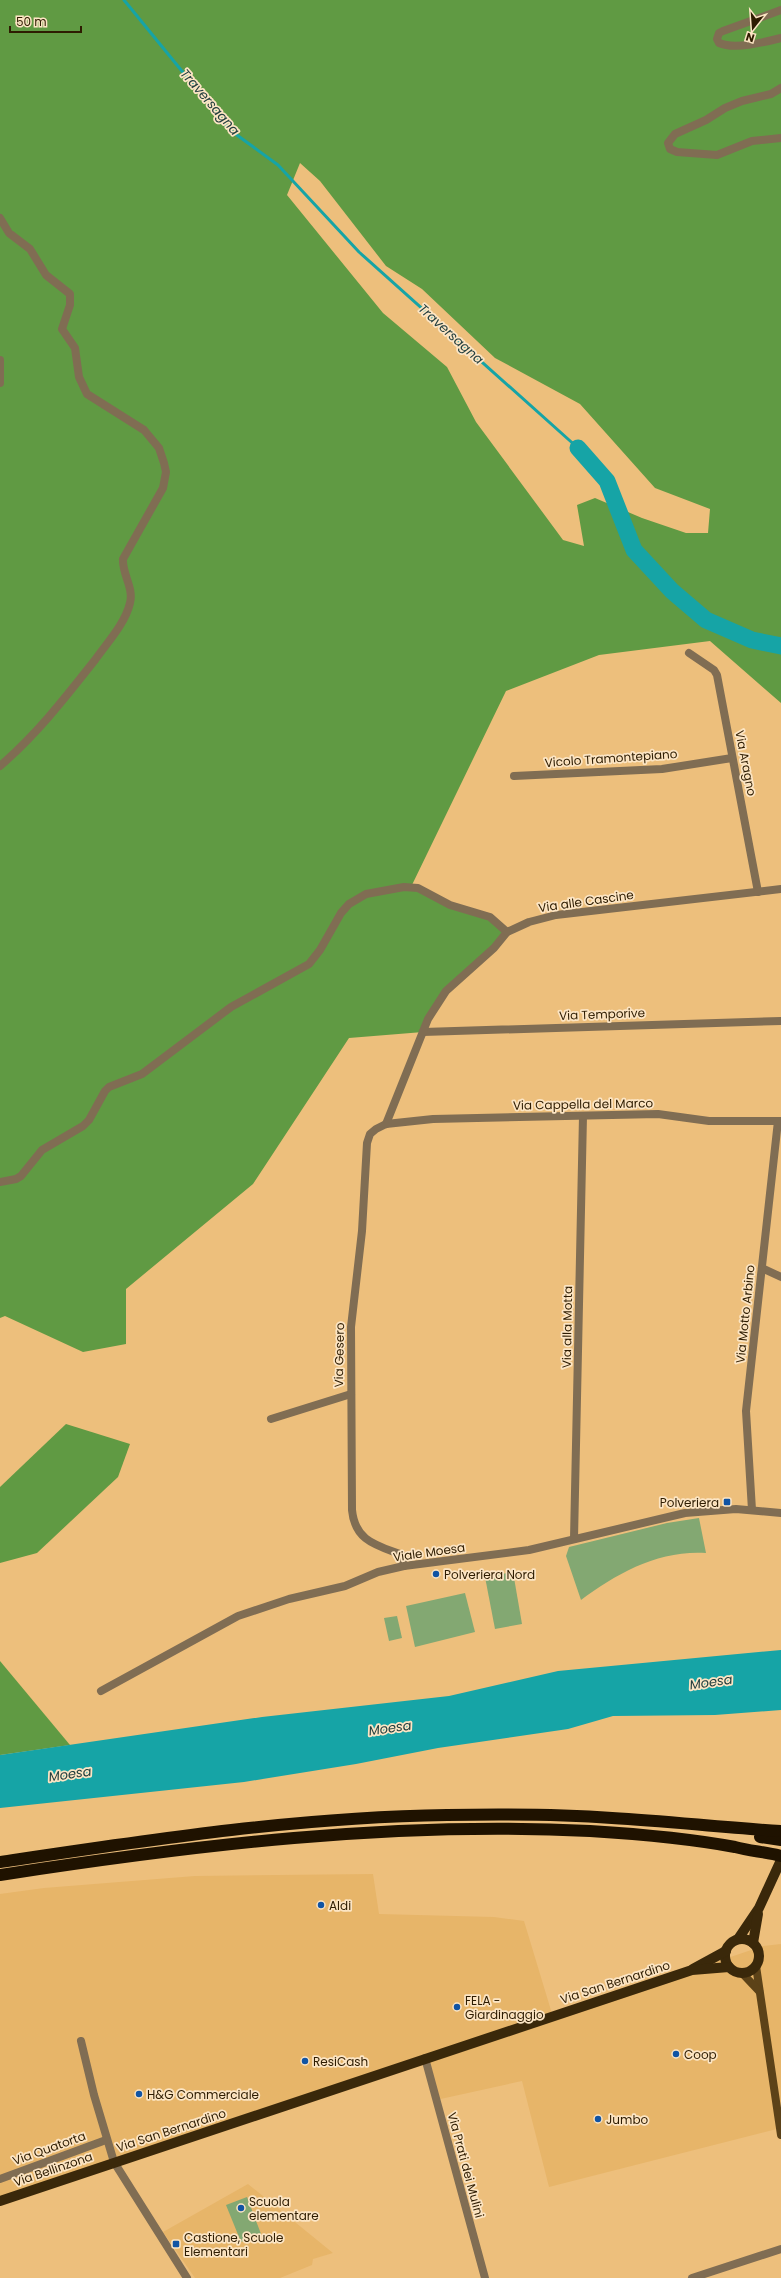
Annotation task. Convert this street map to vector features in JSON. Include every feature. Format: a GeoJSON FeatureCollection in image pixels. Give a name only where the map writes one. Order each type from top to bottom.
{"type":"FeatureCollection","features":[{"type":"Feature","properties":{"kind":"highway"},"geometry":{"type":"LineString","coordinates":[[0,1862],[245,1829],[394,1817],[546,1815],[613,1818],[704,1827],[757,1840],[781,1848]]}},
{"type":"Feature","properties":{"kind":"highway"},"geometry":{"type":"LineString","coordinates":[[0,1875],[253,1842],[413,1829],[491,1828],[566,1830],[648,1835],[716,1843],[781,1840]]}},
{"type":"Feature","properties":{"kind":"highway"},"geometry":{"type":"LineString","coordinates":[[757,1840],[781,1831]]}},
{"type":"Feature","properties":{"kind":"highway"},"geometry":{"type":"LineString","coordinates":[[757,1840],[781,1856]]}},
{"type":"Feature","properties":{"kind":"main road"},"geometry":{"type":"LineString","coordinates":[[738,1940],[758,1908],[781,1860]]}},
{"type":"Feature","properties":{"kind":"main road"},"geometry":{"type":"LineString","coordinates":[[753,1943],[758,1908]]}},
{"type":"Feature","properties":{"kind":"main road"},"geometry":{"type":"LineString","coordinates":[[744,1939],[753,1943],[758,1952],[756,1966],[750,1971],[742,1973],[735,1972],[726,1962],[726,1951],[733,1942],[738,1940],[744,1939]]}},
{"type":"Feature","properties":{"kind":"main road","name":"Via San Bernardino"},"geometry":{"type":"LineString","coordinates":[[114,2162],[692,1970],[726,1951]]}},
{"type":"Feature","properties":{"kind":"main road","name":"Via San Bernardino"},"geometry":{"type":"LineString","coordinates":[[692,1970],[729,1967]]}},
{"type":"Feature","properties":{"kind":"main road","name":"Via Bellinzona"},"geometry":{"type":"LineString","coordinates":[[0,2201],[114,2162]]}},
{"type":"Feature","properties":{"kind":"street"},"geometry":{"type":"LineString","coordinates":[[781,10],[723,31],[719,33],[717,39],[719,43],[729,45],[765,42],[781,38]]}},
{"type":"Feature","properties":{"kind":"street"},"geometry":{"type":"LineString","coordinates":[[781,88],[771,94],[742,101],[725,108],[706,120],[675,134],[668,143],[670,149],[677,152],[717,156],[756,140],[781,138]]}},
{"type":"Feature","properties":{"kind":"street"},"geometry":{"type":"LineString","coordinates":[[0,218],[9,233],[30,249],[46,275],[70,294],[70,305],[62,329],[74,348],[79,376],[87,394],[144,430],[159,448],[166,472],[163,488],[123,559],[124,572],[131,592],[128,610],[113,636],[51,717],[0,766]]}},
{"type":"Feature","properties":{"kind":"street"},"geometry":{"type":"LineString","coordinates":[[0,360],[0,383]]}},
{"type":"Feature","properties":{"kind":"street","name":"Via Aragno"},"geometry":{"type":"LineString","coordinates":[[689,653],[714,670],[717,675],[758,892]]}},
{"type":"Feature","properties":{"kind":"street","name":"Vicolo Tramontepiano"},"geometry":{"type":"LineString","coordinates":[[514,776],[662,769],[732,758]]}},
{"type":"Feature","properties":{"kind":"street"},"geometry":{"type":"LineString","coordinates":[[0,1182],[16,1180],[42,1150],[83,1126],[89,1120],[105,1091],[109,1087],[142,1074],[231,1007],[309,964],[320,950],[341,912],[358,898],[366,894],[404,887],[418,888],[450,905],[490,917],[507,932]]}},
{"type":"Feature","properties":{"kind":"street","name":"Via alle Cascine"},"geometry":{"type":"LineString","coordinates":[[386,1124],[428,1019],[446,991],[494,948],[507,932],[529,922],[556,915],[781,889]]}},
{"type":"Feature","properties":{"kind":"street","name":"Via Temporive"},"geometry":{"type":"LineString","coordinates":[[423,1032],[781,1021]]}},
{"type":"Feature","properties":{"kind":"street","name":"Via Cappella del Marco"},"geometry":{"type":"LineString","coordinates":[[386,1124],[433,1119],[658,1114],[709,1122],[780,1121]]}},
{"type":"Feature","properties":{"kind":"street","name":"Via alla Motta"},"geometry":{"type":"LineString","coordinates":[[574,1539],[583,1116]]}},
{"type":"Feature","properties":{"kind":"street","name":"Via Motto Arbino"},"geometry":{"type":"LineString","coordinates":[[752,1510],[746,1411],[780,1121]]}},
{"type":"Feature","properties":{"kind":"street","name":"Via Gesero"},"geometry":{"type":"LineString","coordinates":[[386,1124],[370,1134],[367,1143],[362,1231],[351,1327],[353,1524],[358,1533],[368,1540],[402,1555],[404,1566]]}},
{"type":"Feature","properties":{"kind":"street"},"geometry":{"type":"LineString","coordinates":[[762,1268],[781,1277]]}},
{"type":"Feature","properties":{"kind":"street"},"geometry":{"type":"LineString","coordinates":[[271,1419],[351,1394]]}},
{"type":"Feature","properties":{"kind":"street","name":"Viale Moesa"},"geometry":{"type":"LineString","coordinates":[[101,1691],[238,1616],[289,1599],[345,1586],[378,1572],[404,1566],[529,1550],[685,1513],[705,1510],[752,1510],[781,1513]]}},
{"type":"Feature","properties":{"kind":"street"},"geometry":{"type":"LineString","coordinates":[[756,1966],[781,2135]]}},
{"type":"Feature","properties":{"kind":"street"},"geometry":{"type":"LineString","coordinates":[[742,1973],[760,1991]]}},
{"type":"Feature","properties":{"kind":"street"},"geometry":{"type":"LineString","coordinates":[[82,2041],[106,2140],[114,2162],[187,2278]]}},
{"type":"Feature","properties":{"kind":"street","name":"Via Prati dei Mulini"},"geometry":{"type":"LineString","coordinates":[[425,2058],[485,2278]]}},
{"type":"Feature","properties":{"kind":"street","name":"Via Quatorta"},"geometry":{"type":"LineString","coordinates":[[0,2179],[106,2140]]}},
{"type":"Feature","properties":{"kind":"street"},"geometry":{"type":"LineString","coordinates":[[692,2278],[781,2249]]}},
{"type":"Feature","properties":{"kind":"shaded area"},"geometry":{"type":"Polygon","coordinates":[[[373,1874],[379,1914],[494,1917],[524,1921],[553,2017],[763,1946],[781,1944],[781,2128],[549,2187],[522,2081],[436,2100],[425,2059],[0,2201],[0,1894],[44,1888],[195,1876],[373,1874]]]}},
{"type":"Feature","properties":{"kind":"shaded area","name":"Scuola elementare"},"geometry":{"type":"Polygon","coordinates":[[[248,2184],[333,2253],[313,2259],[312,2265],[280,2278],[195,2278],[163,2232],[248,2184]]]}},
{"type":"Feature","properties":{"kind":"green space"},"geometry":{"type":"Polygon","coordinates":[[[0,0],[781,0],[781,703],[710,641],[599,655],[506,691],[411,887],[478,913],[507,932],[446,991],[423,1032],[349,1038],[253,1184],[126,1289],[126,1344],[83,1352],[5,1316],[0,1318],[0,0]],[[300,163],[287,195],[383,313],[447,367],[476,422],[563,540],[584,546],[577,505],[595,498],[642,518],[686,533],[708,533],[710,509],[655,488],[580,404],[495,358],[422,289],[386,266],[320,181],[300,163]]]}},
{"type":"Feature","properties":{"kind":"green space"},"geometry":{"type":"Polygon","coordinates":[[[66,1424],[130,1444],[118,1477],[37,1553],[0,1563],[0,1487],[66,1424]]]}},
{"type":"Feature","properties":{"kind":"green space"},"geometry":{"type":"Polygon","coordinates":[[[699,1518],[706,1553],[672,1555],[639,1565],[609,1581],[581,1600],[566,1556],[569,1547],[667,1523],[699,1518]]]}},
{"type":"Feature","properties":{"kind":"green space"},"geometry":{"type":"Polygon","coordinates":[[[513,1572],[522,1624],[495,1629],[485,1577],[513,1572]]]}},
{"type":"Feature","properties":{"kind":"green space"},"geometry":{"type":"Polygon","coordinates":[[[465,1593],[475,1632],[415,1647],[406,1606],[465,1593]]]}},
{"type":"Feature","properties":{"kind":"green space"},"geometry":{"type":"Polygon","coordinates":[[[397,1616],[402,1638],[389,1641],[384,1618],[397,1616]]]}},
{"type":"Feature","properties":{"kind":"green space"},"geometry":{"type":"Polygon","coordinates":[[[0,1661],[70,1745],[0,1755],[0,1661]]]}},
{"type":"Feature","properties":{"kind":"green space"},"geometry":{"type":"Polygon","coordinates":[[[247,2197],[261,2234],[241,2242],[226,2205],[247,2197]]]}},
{"type":"Feature","properties":{"kind":"water","name":"Moesa"},"geometry":{"type":"Polygon","coordinates":[[[781,1650],[781,1710],[715,1715],[613,1716],[568,1729],[438,1748],[356,1764],[244,1782],[0,1808],[0,1755],[262,1717],[449,1696],[558,1671],[781,1650]]]}},
{"type":"Feature","properties":{"kind":"waterway","name":"Traversagna"},"geometry":{"type":"LineString","coordinates":[[124,0],[230,130],[278,165],[359,252],[578,448]]}},
{"type":"Feature","properties":{"kind":"waterway","name":"Traversagna"},"geometry":{"type":"LineString","coordinates":[[578,448],[607,481],[634,550],[672,591],[706,620],[752,640],[781,646]]}},
{"type":"Feature","properties":{"kind":"place","name":"Polveriera"},"geometry":{"type":"Point","coordinates":[727,1502]}},
{"type":"Feature","properties":{"kind":"place","name":"Polveriera Nord"},"geometry":{"type":"Point","coordinates":[436,1574]}},
{"type":"Feature","properties":{"kind":"place","name":"Aldi"},"geometry":{"type":"Point","coordinates":[321,1905]}},
{"type":"Feature","properties":{"kind":"place","name":"FELA - Giardinaggio"},"geometry":{"type":"Point","coordinates":[457,2007]}},
{"type":"Feature","properties":{"kind":"place","name":"Coop"},"geometry":{"type":"Point","coordinates":[676,2054]}},
{"type":"Feature","properties":{"kind":"place","name":"ResiCash"},"geometry":{"type":"Point","coordinates":[305,2061]}},
{"type":"Feature","properties":{"kind":"place","name":"H&G Commerciale"},"geometry":{"type":"Point","coordinates":[139,2094]}},
{"type":"Feature","properties":{"kind":"place","name":"Jumbo"},"geometry":{"type":"Point","coordinates":[598,2119]}},
{"type":"Feature","properties":{"kind":"place","name":"Scuola elementare"},"geometry":{"type":"Point","coordinates":[241,2208]}},
{"type":"Feature","properties":{"kind":"place","name":"Castione, Scuole Elementari"},"geometry":{"type":"Point","coordinates":[176,2244]}}]}
